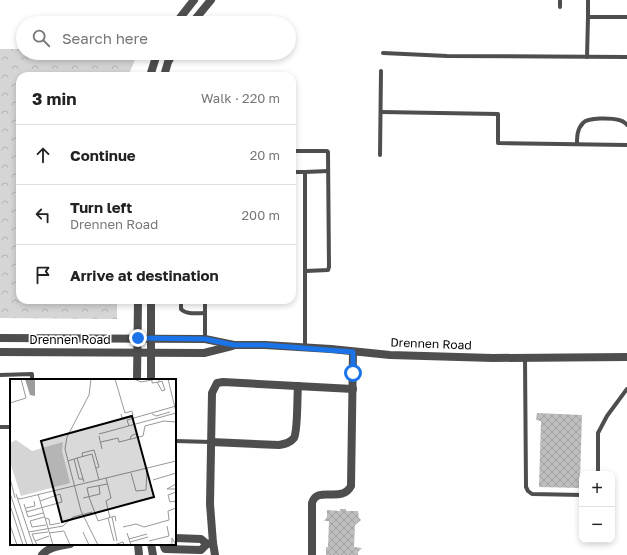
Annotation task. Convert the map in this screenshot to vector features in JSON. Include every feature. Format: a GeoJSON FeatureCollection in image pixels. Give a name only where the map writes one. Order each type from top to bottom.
{"type":"FeatureCollection","features":[{"type":"Feature","properties":{"kind":"street"},"geometry":{"type":"LineString","coordinates":[[181,16],[194,0]]}},
{"type":"Feature","properties":{"kind":"street"},"geometry":{"type":"LineString","coordinates":[[198,16],[211,0]]}},
{"type":"Feature","properties":{"kind":"street"},"geometry":{"type":"LineString","coordinates":[[151,72],[155,60]]}},
{"type":"Feature","properties":{"kind":"street"},"geometry":{"type":"LineString","coordinates":[[165,72],[169,60]]}},
{"type":"Feature","properties":{"kind":"street"},"geometry":{"type":"LineString","coordinates":[[137,379],[138,304]]}},
{"type":"Feature","properties":{"kind":"street"},"geometry":{"type":"LineString","coordinates":[[150,379],[151,304]]}},
{"type":"Feature","properties":{"kind":"street","name":"Drennen Road"},"geometry":{"type":"LineString","coordinates":[[0,338],[205,339],[234,345],[265,345],[390,355],[524,358],[627,357]]}},
{"type":"Feature","properties":{"kind":"street","name":"Drennen Road"},"geometry":{"type":"LineString","coordinates":[[0,352],[204,353],[234,345]]}},
{"type":"Feature","properties":{"kind":"street"},"geometry":{"type":"LineString","coordinates":[[312,555],[313,499],[319,494],[345,493],[351,486],[353,352]]}},
{"type":"Feature","properties":{"kind":"street"},"geometry":{"type":"LineString","coordinates":[[215,555],[210,543],[210,504],[212,393],[217,383],[223,382],[353,389]]}},
{"type":"Feature","properties":{"kind":"street"},"geometry":{"type":"LineString","coordinates":[[211,442],[279,445],[288,443],[294,438],[296,430],[298,386]]}},
{"type":"Feature","properties":{"kind":"street"},"geometry":{"type":"LineString","coordinates":[[176,538],[201,539],[210,543]]}},
{"type":"Feature","properties":{"kind":"street"},"geometry":{"type":"LineString","coordinates":[[184,538],[184,550]]}},
{"type":"Feature","properties":{"kind":"street"},"geometry":{"type":"LineString","coordinates":[[163,545],[165,549],[201,550],[210,543]]}},
{"type":"Feature","properties":{"kind":"street"},"geometry":{"type":"LineString","coordinates":[[42,555],[44,552],[55,547],[65,545]]}},
{"type":"Feature","properties":{"kind":"street"},"geometry":{"type":"LineString","coordinates":[[138,545],[139,555]]}},
{"type":"Feature","properties":{"kind":"street"},"geometry":{"type":"LineString","coordinates":[[151,545],[153,555]]}},
{"type":"Feature","properties":{"kind":"lane"},"geometry":{"type":"LineString","coordinates":[[560,0],[560,7]]}},
{"type":"Feature","properties":{"kind":"lane"},"geometry":{"type":"LineString","coordinates":[[587,57],[588,0]]}},
{"type":"Feature","properties":{"kind":"lane"},"geometry":{"type":"LineString","coordinates":[[588,17],[627,17]]}},
{"type":"Feature","properties":{"kind":"lane"},"geometry":{"type":"LineString","coordinates":[[383,53],[447,56],[627,57]]}},
{"type":"Feature","properties":{"kind":"lane"},"geometry":{"type":"LineString","coordinates":[[380,155],[381,71]]}},
{"type":"Feature","properties":{"kind":"lane"},"geometry":{"type":"LineString","coordinates":[[380,112],[498,114],[498,143],[627,144]]}},
{"type":"Feature","properties":{"kind":"lane"},"geometry":{"type":"LineString","coordinates":[[577,144],[579,129],[586,120],[615,119],[621,120],[627,125]]}},
{"type":"Feature","properties":{"kind":"lane"},"geometry":{"type":"LineString","coordinates":[[296,151],[327,151],[329,269],[306,271]]}},
{"type":"Feature","properties":{"kind":"lane"},"geometry":{"type":"LineString","coordinates":[[296,172],[328,171]]}},
{"type":"Feature","properties":{"kind":"lane"},"geometry":{"type":"LineString","coordinates":[[305,172],[306,348]]}},
{"type":"Feature","properties":{"kind":"lane"},"geometry":{"type":"LineString","coordinates":[[181,304],[180,309],[183,311],[205,313]]}},
{"type":"Feature","properties":{"kind":"lane"},"geometry":{"type":"LineString","coordinates":[[205,304],[205,339]]}},
{"type":"Feature","properties":{"kind":"lane"},"geometry":{"type":"LineString","coordinates":[[524,358],[526,487],[532,494],[579,495]]}},
{"type":"Feature","properties":{"kind":"lane"},"geometry":{"type":"LineString","coordinates":[[0,375],[32,374],[32,379]]}},
{"type":"Feature","properties":{"kind":"lane"},"geometry":{"type":"LineString","coordinates":[[598,471],[598,433],[607,416],[627,390]]}},
{"type":"Feature","properties":{"kind":"lane"},"geometry":{"type":"LineString","coordinates":[[176,441],[211,442]]}},
{"type":"Feature","properties":{"kind":"green space"},"geometry":{"type":"Polygon","coordinates":[[[0,49],[16,49],[16,60],[135,60],[130,72],[16,72],[16,304],[117,304],[117,319],[0,318],[0,49]]]}},
{"type":"Feature","properties":{"kind":"building"},"geometry":{"type":"Polygon","coordinates":[[[537,413],[582,415],[579,488],[539,487],[541,421],[536,420],[537,413]]]}},
{"type":"Feature","properties":{"kind":"building"},"geometry":{"type":"Polygon","coordinates":[[[340,509],[346,509],[346,511],[358,511],[359,518],[361,520],[355,525],[354,547],[362,548],[358,552],[358,555],[326,555],[326,547],[328,547],[329,521],[324,521],[327,517],[327,510],[340,511],[340,509]]]}},
{"type":"Feature","properties":{"kind":"route"},"geometry":{"type":"LineString","coordinates":[[138,338],[205,339],[234,345],[265,345],[332,349],[353,352],[353,373]]}}]}
